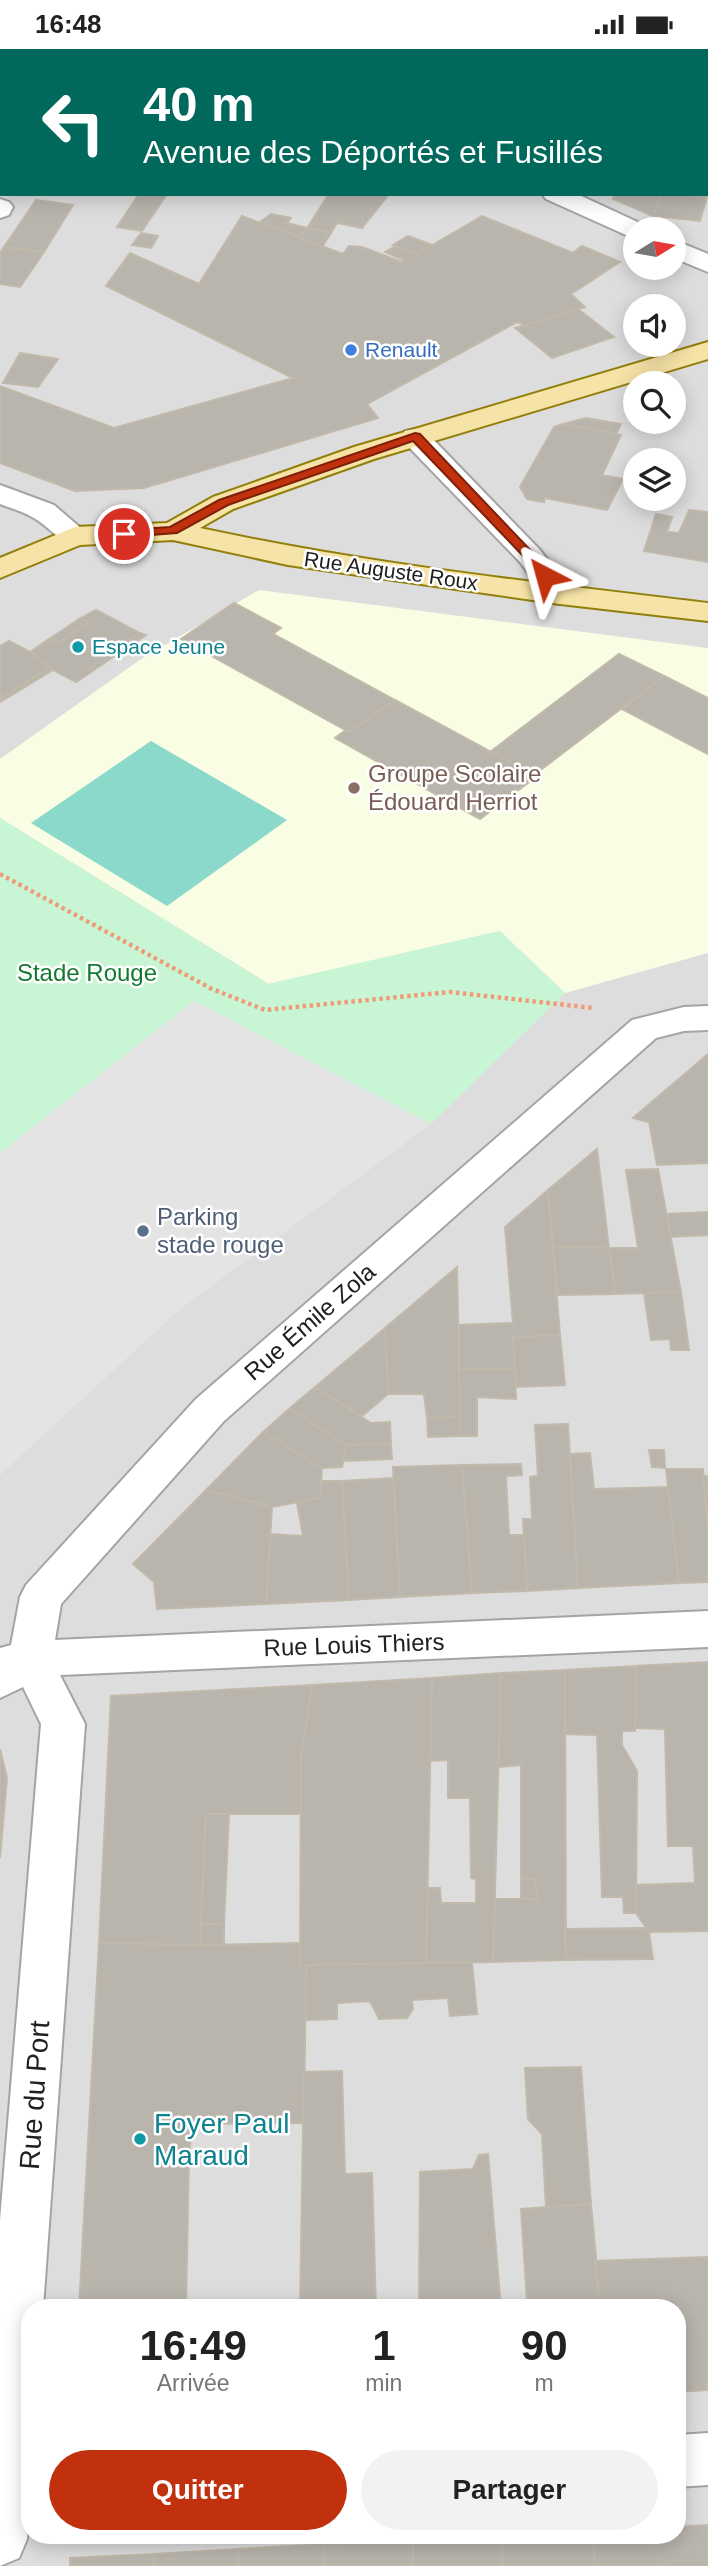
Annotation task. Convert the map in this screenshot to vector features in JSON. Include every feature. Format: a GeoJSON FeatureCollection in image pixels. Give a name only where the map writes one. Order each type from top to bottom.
{"type":"FeatureCollection","features":[{"type":"Feature","properties":{"kind":"main road"},"geometry":{"type":"LineString","coordinates":[[173,531],[223,503],[415,437],[708,350]]}},
{"type":"Feature","properties":{"kind":"main road","name":"Rue Auguste Roux"},"geometry":{"type":"LineString","coordinates":[[75,536],[173,531],[288,556],[560,595],[708,612]]}},
{"type":"Feature","properties":{"kind":"main road"},"geometry":{"type":"LineString","coordinates":[[0,569],[75,536]]}},
{"type":"Feature","properties":{"kind":"street"},"geometry":{"type":"LineString","coordinates":[[559,196],[623,225]]}},
{"type":"Feature","properties":{"kind":"street"},"geometry":{"type":"LineString","coordinates":[[686,254],[708,264]]}},
{"type":"Feature","properties":{"kind":"street"},"geometry":{"type":"LineString","coordinates":[[415,437],[530,556],[560,595]]}},
{"type":"Feature","properties":{"kind":"street"},"geometry":{"type":"LineString","coordinates":[[0,494],[44,511],[75,536]]}},
{"type":"Feature","properties":{"kind":"street","name":"Rue Émile Zola"},"geometry":{"type":"LineString","coordinates":[[10,1668],[41,1597],[210,1410],[644,1029],[696,1019]]}},
{"type":"Feature","properties":{"kind":"street","name":"Rue Louis Thiers"},"geometry":{"type":"LineString","coordinates":[[10,1668],[708,1629]]}},
{"type":"Feature","properties":{"kind":"street","name":"Rue du Port"},"geometry":{"type":"LineString","coordinates":[[10,1668],[63,1724],[22,2299]]}},
{"type":"Feature","properties":{"kind":"street","name":"Rue du Port"},"geometry":{"type":"LineString","coordinates":[[8,2501],[21,2317]]}},
{"type":"Feature","properties":{"kind":"street"},"geometry":{"type":"LineString","coordinates":[[686,2460],[708,2459]]}},
{"type":"Feature","properties":{"kind":"path"},"geometry":{"type":"LineString","coordinates":[[0,874],[212,989],[265,1010],[450,992],[696,1019]]}},
{"type":"Feature","properties":{"kind":"shaded area"},"geometry":{"type":"Polygon","coordinates":[[[0,196],[708,196],[708,2566],[0,2566],[0,196]]]}},
{"type":"Feature","properties":{"kind":"shaded area","name":"Groupe Scolaire Édouard Herriot"},"geometry":{"type":"Polygon","coordinates":[[[259,590],[708,648],[708,953],[565,993],[500,931],[269,984],[0,818],[0,759],[141,659],[259,590]]]}},
{"type":"Feature","properties":{"kind":"shaded area"},"geometry":{"type":"Polygon","coordinates":[[[151,741],[287,820],[167,906],[31,823],[151,741]]]}},
{"type":"Feature","properties":{"kind":"shaded area","name":"Parking stade rouge"},"geometry":{"type":"Polygon","coordinates":[[[194,1001],[431,1124],[179,1310],[0,1475],[0,1153],[194,1001]]]}},
{"type":"Feature","properties":{"kind":"green space","name":"Stade Rouge"},"geometry":{"type":"Polygon","coordinates":[[[0,818],[268,984],[500,931],[565,993],[431,1124],[194,1001],[0,1153],[0,818]]]}},
{"type":"Feature","properties":{"kind":"building"},"geometry":{"type":"Polygon","coordinates":[[[138,196],[166,196],[142,231],[117,227],[138,196]]]}},
{"type":"Feature","properties":{"kind":"building"},"geometry":{"type":"Polygon","coordinates":[[[328,196],[387,196],[362,228],[337,223],[331,233],[307,228],[328,196]]]}},
{"type":"Feature","properties":{"kind":"building"},"geometry":{"type":"Polygon","coordinates":[[[614,196],[660,196],[653,216],[613,199],[614,196]]]}},
{"type":"Feature","properties":{"kind":"building"},"geometry":{"type":"Polygon","coordinates":[[[660,196],[707,196],[700,221],[686,220],[686,217],[653,216],[660,196]]]}},
{"type":"Feature","properties":{"kind":"building"},"geometry":{"type":"Polygon","coordinates":[[[36,200],[73,205],[44,252],[4,247],[36,200]]]}},
{"type":"Feature","properties":{"kind":"building"},"geometry":{"type":"Polygon","coordinates":[[[271,214],[291,218],[287,223],[307,228],[300,238],[260,222],[271,214]]]}},
{"type":"Feature","properties":{"kind":"building","name":"Renault"},"geometry":{"type":"Polygon","coordinates":[[[242,216],[343,254],[349,246],[362,247],[402,262],[404,260],[385,252],[396,246],[417,254],[482,216],[573,253],[582,246],[620,262],[571,294],[585,307],[526,325],[517,322],[367,404],[378,418],[144,488],[75,491],[0,463],[0,386],[114,428],[293,378],[106,286],[130,253],[199,284],[242,216]]]}},
{"type":"Feature","properties":{"kind":"building"},"geometry":{"type":"Polygon","coordinates":[[[307,228],[331,233],[322,247],[300,238],[307,228]]]}},
{"type":"Feature","properties":{"kind":"building"},"geometry":{"type":"Polygon","coordinates":[[[141,233],[158,236],[151,248],[132,245],[141,233]]]}},
{"type":"Feature","properties":{"kind":"building"},"geometry":{"type":"Polygon","coordinates":[[[408,236],[432,245],[417,254],[393,245],[408,236]]]}},
{"type":"Feature","properties":{"kind":"building"},"geometry":{"type":"Polygon","coordinates":[[[4,247],[44,252],[20,287],[0,284],[0,253],[4,247]]]}},
{"type":"Feature","properties":{"kind":"building"},"geometry":{"type":"Polygon","coordinates":[[[578,309],[614,337],[552,358],[515,328],[578,309]]]}},
{"type":"Feature","properties":{"kind":"building"},"geometry":{"type":"Polygon","coordinates":[[[20,353],[58,359],[38,387],[3,383],[20,353]]]}},
{"type":"Feature","properties":{"kind":"building"},"geometry":{"type":"Polygon","coordinates":[[[586,418],[621,424],[616,434],[563,424],[586,418]]]}},
{"type":"Feature","properties":{"kind":"building"},"geometry":{"type":"Polygon","coordinates":[[[563,424],[621,435],[602,475],[623,479],[607,510],[545,498],[544,502],[527,499],[520,487],[554,427],[563,424]]]}},
{"type":"Feature","properties":{"kind":"building"},"geometry":{"type":"Polygon","coordinates":[[[689,510],[708,512],[708,562],[644,551],[656,514],[672,517],[667,532],[679,533],[689,510]]]}},
{"type":"Feature","properties":{"kind":"building"},"geometry":{"type":"Polygon","coordinates":[[[234,603],[281,628],[273,634],[395,700],[349,732],[181,639],[234,603]]]}},
{"type":"Feature","properties":{"kind":"building","name":"Espace Jeune"},"geometry":{"type":"Polygon","coordinates":[[[96,610],[140,633],[89,668],[94,670],[76,682],[53,670],[30,652],[49,639],[58,643],[89,622],[81,618],[96,610]]]}},
{"type":"Feature","properties":{"kind":"building"},"geometry":{"type":"Polygon","coordinates":[[[81,618],[89,622],[58,643],[49,639],[81,618]]]}},
{"type":"Feature","properties":{"kind":"building"},"geometry":{"type":"Polygon","coordinates":[[[140,633],[146,635],[94,670],[89,668],[140,633]]]}},
{"type":"Feature","properties":{"kind":"building"},"geometry":{"type":"Polygon","coordinates":[[[9,641],[30,652],[53,670],[48,668],[0,699],[0,646],[9,641]]]}},
{"type":"Feature","properties":{"kind":"building"},"geometry":{"type":"Polygon","coordinates":[[[619,654],[664,676],[534,775],[490,752],[619,654]]]}},
{"type":"Feature","properties":{"kind":"building"},"geometry":{"type":"Polygon","coordinates":[[[48,668],[53,670],[0,702],[0,699],[48,668]]]}},
{"type":"Feature","properties":{"kind":"building"},"geometry":{"type":"Polygon","coordinates":[[[664,676],[708,698],[708,754],[622,709],[664,676]]]}},
{"type":"Feature","properties":{"kind":"building"},"geometry":{"type":"Polygon","coordinates":[[[395,700],[536,777],[480,819],[335,738],[346,730],[349,732],[395,700]]]}},
{"type":"Feature","properties":{"kind":"building"},"geometry":{"type":"Polygon","coordinates":[[[708,1054],[708,1163],[657,1165],[649,1122],[633,1118],[708,1054]]]}},
{"type":"Feature","properties":{"kind":"building"},"geometry":{"type":"Polygon","coordinates":[[[597,1149],[609,1248],[553,1247],[548,1190],[597,1149]]]}},
{"type":"Feature","properties":{"kind":"building"},"geometry":{"type":"Polygon","coordinates":[[[658,1169],[681,1292],[616,1294],[609,1248],[638,1248],[626,1170],[658,1169]]]}},
{"type":"Feature","properties":{"kind":"building"},"geometry":{"type":"Polygon","coordinates":[[[548,1190],[560,1335],[513,1337],[515,1369],[459,1369],[459,1325],[513,1323],[505,1227],[548,1190]]]}},
{"type":"Feature","properties":{"kind":"building"},"geometry":{"type":"Polygon","coordinates":[[[708,1212],[708,1235],[671,1237],[667,1214],[708,1212]]]}},
{"type":"Feature","properties":{"kind":"building"},"geometry":{"type":"Polygon","coordinates":[[[553,1247],[609,1248],[616,1294],[558,1295],[553,1247]]]}},
{"type":"Feature","properties":{"kind":"building"},"geometry":{"type":"Polygon","coordinates":[[[457,1267],[460,1417],[427,1418],[424,1394],[388,1394],[385,1328],[457,1267]]]}},
{"type":"Feature","properties":{"kind":"building"},"geometry":{"type":"Polygon","coordinates":[[[681,1292],[689,1350],[671,1350],[670,1339],[651,1340],[644,1293],[681,1292]]]}},
{"type":"Feature","properties":{"kind":"building"},"geometry":{"type":"Polygon","coordinates":[[[385,1328],[388,1394],[362,1416],[315,1387],[385,1328]]]}},
{"type":"Feature","properties":{"kind":"building"},"geometry":{"type":"Polygon","coordinates":[[[560,1335],[565,1385],[516,1387],[513,1337],[560,1335]]]}},
{"type":"Feature","properties":{"kind":"building"},"geometry":{"type":"Polygon","coordinates":[[[459,1369],[515,1369],[516,1399],[477,1397],[477,1436],[461,1436],[459,1369]]]}},
{"type":"Feature","properties":{"kind":"building"},"geometry":{"type":"Polygon","coordinates":[[[315,1387],[371,1423],[390,1422],[391,1444],[347,1445],[289,1409],[315,1387]]]}},
{"type":"Feature","properties":{"kind":"building"},"geometry":{"type":"Polygon","coordinates":[[[289,1409],[347,1445],[342,1467],[322,1468],[263,1432],[289,1409]]]}},
{"type":"Feature","properties":{"kind":"building"},"geometry":{"type":"Polygon","coordinates":[[[460,1417],[461,1436],[428,1437],[427,1418],[460,1417]]]}},
{"type":"Feature","properties":{"kind":"building"},"geometry":{"type":"Polygon","coordinates":[[[568,1424],[578,1588],[527,1591],[523,1519],[532,1519],[530,1477],[538,1476],[535,1425],[568,1424]]]}},
{"type":"Feature","properties":{"kind":"building"},"geometry":{"type":"Polygon","coordinates":[[[263,1432],[322,1468],[320,1498],[272,1507],[206,1490],[263,1432]]]}},
{"type":"Feature","properties":{"kind":"building"},"geometry":{"type":"Polygon","coordinates":[[[391,1444],[392,1459],[343,1461],[347,1445],[391,1444]]]}},
{"type":"Feature","properties":{"kind":"building"},"geometry":{"type":"Polygon","coordinates":[[[649,1450],[664,1450],[665,1468],[652,1467],[649,1450]]]}},
{"type":"Feature","properties":{"kind":"building"},"geometry":{"type":"Polygon","coordinates":[[[590,1453],[594,1489],[669,1487],[679,1583],[578,1588],[570,1454],[590,1453]]]}},
{"type":"Feature","properties":{"kind":"building"},"geometry":{"type":"Polygon","coordinates":[[[521,1464],[522,1475],[506,1476],[509,1535],[524,1535],[527,1591],[472,1593],[462,1465],[521,1464]]]}},
{"type":"Feature","properties":{"kind":"building"},"geometry":{"type":"Polygon","coordinates":[[[462,1465],[472,1593],[400,1597],[393,1467],[462,1465]]]}},
{"type":"Feature","properties":{"kind":"building"},"geometry":{"type":"Polygon","coordinates":[[[666,1469],[703,1469],[708,1527],[708,1582],[679,1583],[666,1469]]]}},
{"type":"Feature","properties":{"kind":"building"},"geometry":{"type":"Polygon","coordinates":[[[703,1476],[708,1476],[708,1527],[703,1476]]]}},
{"type":"Feature","properties":{"kind":"building"},"geometry":{"type":"Polygon","coordinates":[[[393,1478],[400,1597],[349,1600],[342,1481],[393,1478]]]}},
{"type":"Feature","properties":{"kind":"building"},"geometry":{"type":"Polygon","coordinates":[[[322,1481],[342,1481],[349,1600],[266,1604],[271,1534],[303,1536],[297,1503],[320,1498],[322,1481]]]}},
{"type":"Feature","properties":{"kind":"building"},"geometry":{"type":"Polygon","coordinates":[[[206,1490],[272,1507],[266,1604],[157,1609],[154,1582],[133,1564],[206,1490]]]}},
{"type":"Feature","properties":{"kind":"building"},"geometry":{"type":"Polygon","coordinates":[[[708,1662],[708,1931],[649,1932],[636,1913],[635,1885],[695,1883],[693,1846],[668,1846],[665,1729],[635,1728],[636,1666],[708,1662]]]}},
{"type":"Feature","properties":{"kind":"building"},"geometry":{"type":"Polygon","coordinates":[[[636,1666],[635,1731],[622,1731],[622,1745],[637,1771],[636,1913],[624,1913],[623,1897],[602,1897],[597,1735],[565,1734],[565,1670],[636,1666]]]}},
{"type":"Feature","properties":{"kind":"building"},"geometry":{"type":"Polygon","coordinates":[[[565,1670],[566,1960],[493,1962],[495,1899],[537,1899],[535,1880],[521,1879],[521,1765],[498,1767],[501,1673],[565,1670]]]}},
{"type":"Feature","properties":{"kind":"building"},"geometry":{"type":"Polygon","coordinates":[[[501,1673],[493,1962],[426,1963],[426,1888],[440,1888],[441,1903],[476,1903],[476,1879],[471,1878],[470,1798],[448,1798],[448,1760],[430,1761],[432,1678],[501,1673]]]}},
{"type":"Feature","properties":{"kind":"building"},"geometry":{"type":"Polygon","coordinates":[[[432,1678],[426,1963],[300,1966],[301,1758],[312,1685],[432,1678]]]}},
{"type":"Feature","properties":{"kind":"building"},"geometry":{"type":"Polygon","coordinates":[[[312,1685],[301,1758],[301,1814],[206,1814],[201,1945],[99,1943],[111,1696],[312,1685]]]}},
{"type":"Feature","properties":{"kind":"building"},"geometry":{"type":"Polygon","coordinates":[[[0,1749],[7,1778],[0,1858],[0,1749]]]}},
{"type":"Feature","properties":{"kind":"building"},"geometry":{"type":"Polygon","coordinates":[[[206,1814],[229,1814],[224,1924],[201,1924],[206,1814]]]}},
{"type":"Feature","properties":{"kind":"building"},"geometry":{"type":"Polygon","coordinates":[[[521,1879],[535,1880],[537,1899],[521,1899],[521,1879]]]}},
{"type":"Feature","properties":{"kind":"building"},"geometry":{"type":"Polygon","coordinates":[[[201,1924],[224,1924],[224,1944],[201,1945],[201,1924]]]}},
{"type":"Feature","properties":{"kind":"building"},"geometry":{"type":"Polygon","coordinates":[[[645,1928],[649,1932],[653,1959],[566,1960],[565,1929],[645,1928]]]}},
{"type":"Feature","properties":{"kind":"building","name":"Foyer Paul Maraud"},"geometry":{"type":"Polygon","coordinates":[[[99,1943],[299,1943],[300,1966],[306,1965],[304,2123],[192,2124],[186,2299],[79,2299],[99,1943]]]}},
{"type":"Feature","properties":{"kind":"building"},"geometry":{"type":"Polygon","coordinates":[[[472,1962],[477,2014],[450,2016],[448,1998],[412,2000],[413,2009],[407,2018],[379,2019],[370,2001],[337,2003],[337,2019],[306,2020],[306,1965],[472,1962]]]}},
{"type":"Feature","properties":{"kind":"building"},"geometry":{"type":"Polygon","coordinates":[[[581,2067],[591,2204],[546,2208],[542,2134],[528,2119],[525,2068],[581,2067]]]}},
{"type":"Feature","properties":{"kind":"building"},"geometry":{"type":"Polygon","coordinates":[[[342,2071],[345,2174],[372,2173],[376,2299],[300,2299],[304,2072],[342,2071]]]}},
{"type":"Feature","properties":{"kind":"building"},"geometry":{"type":"Polygon","coordinates":[[[488,2154],[500,2299],[419,2299],[420,2172],[473,2169],[479,2155],[488,2154]]]}},
{"type":"Feature","properties":{"kind":"building"},"geometry":{"type":"Polygon","coordinates":[[[591,2204],[600,2299],[527,2299],[521,2209],[591,2204]]]}},
{"type":"Feature","properties":{"kind":"building"},"geometry":{"type":"Polygon","coordinates":[[[708,2257],[708,2390],[686,2391],[686,2299],[599,2299],[595,2261],[708,2257]]]}},
{"type":"Feature","properties":{"kind":"building"},"geometry":{"type":"Polygon","coordinates":[[[708,2525],[708,2566],[595,2566],[594,2544],[686,2544],[686,2526],[708,2525]]]}},
{"type":"Feature","properties":{"kind":"building"},"geometry":{"type":"Polygon","coordinates":[[[324,2544],[413,2544],[413,2566],[325,2566],[324,2544]]]}},
{"type":"Feature","properties":{"kind":"building"},"geometry":{"type":"Polygon","coordinates":[[[324,2544],[325,2566],[238,2566],[238,2549],[324,2544]]]}},
{"type":"Feature","properties":{"kind":"building"},"geometry":{"type":"Polygon","coordinates":[[[413,2544],[502,2544],[503,2566],[413,2566],[413,2544]]]}},
{"type":"Feature","properties":{"kind":"building"},"geometry":{"type":"Polygon","coordinates":[[[502,2544],[594,2544],[595,2566],[503,2566],[502,2544]]]}},
{"type":"Feature","properties":{"kind":"building"},"geometry":{"type":"Polygon","coordinates":[[[238,2549],[238,2566],[154,2566],[154,2554],[238,2549]]]}},
{"type":"Feature","properties":{"kind":"building"},"geometry":{"type":"Polygon","coordinates":[[[154,2554],[154,2566],[70,2566],[70,2558],[154,2554]]]}},
{"type":"Feature","properties":{"kind":"place","name":"Renault"},"geometry":{"type":"Point","coordinates":[351,350]}},
{"type":"Feature","properties":{"kind":"place","name":"Espace Jeune"},"geometry":{"type":"Point","coordinates":[78,647]}},
{"type":"Feature","properties":{"kind":"place","name":"Groupe Scolaire Édouard Herriot"},"geometry":{"type":"Point","coordinates":[354,788]}},
{"type":"Feature","properties":{"kind":"place","name":"Parking stade rouge"},"geometry":{"type":"Point","coordinates":[143,1231]}},
{"type":"Feature","properties":{"kind":"place","name":"Foyer Paul Maraud"},"geometry":{"type":"Point","coordinates":[140,2139]}},
{"type":"Feature","properties":{"kind":"route"},"geometry":{"type":"LineString","coordinates":[[124,534],[173,531],[223,503],[415,437],[530,556],[545,576]]}}]}
